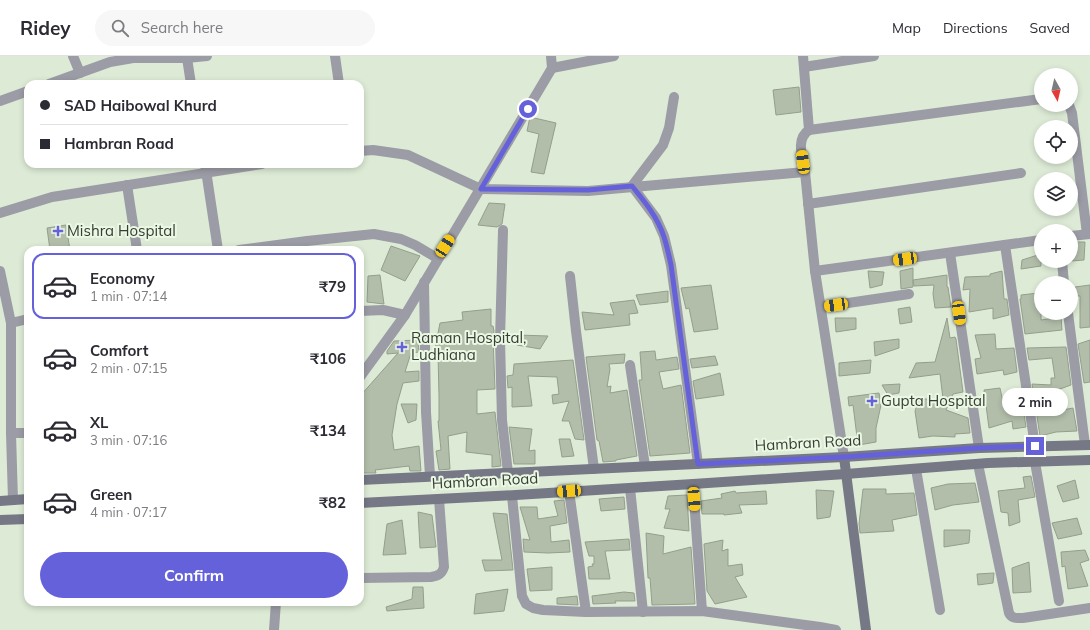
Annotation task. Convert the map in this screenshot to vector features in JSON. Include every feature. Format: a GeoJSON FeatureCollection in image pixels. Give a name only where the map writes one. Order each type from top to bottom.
{"type":"FeatureCollection","features":[{"type":"Feature","properties":{"kind":"main road","name":"Hambran Road"},"geometry":{"type":"LineString","coordinates":[[364,480],[844,457],[979,448],[1087,445]]}},
{"type":"Feature","properties":{"kind":"main road"},"geometry":{"type":"LineString","coordinates":[[844,457],[866,630]]}},
{"type":"Feature","properties":{"kind":"main road","name":"Hambran Road"},"geometry":{"type":"LineString","coordinates":[[364,503],[439,498],[512,496],[978,464],[1090,460]]}},
{"type":"Feature","properties":{"kind":"main road"},"geometry":{"type":"LineString","coordinates":[[0,501],[24,499]]}},
{"type":"Feature","properties":{"kind":"main road"},"geometry":{"type":"LineString","coordinates":[[0,520],[24,519]]}},
{"type":"Feature","properties":{"kind":"street"},"geometry":{"type":"LineString","coordinates":[[73,56],[80,73]]}},
{"type":"Feature","properties":{"kind":"street"},"geometry":{"type":"LineString","coordinates":[[60,80],[110,62],[133,58],[186,58],[207,56]]}},
{"type":"Feature","properties":{"kind":"street"},"geometry":{"type":"LineString","coordinates":[[335,56],[338,80]]}},
{"type":"Feature","properties":{"kind":"street"},"geometry":{"type":"LineString","coordinates":[[364,371],[405,315],[481,189],[552,68],[551,56]]}},
{"type":"Feature","properties":{"kind":"street"},"geometry":{"type":"LineString","coordinates":[[552,68],[614,56]]}},
{"type":"Feature","properties":{"kind":"street"},"geometry":{"type":"LineString","coordinates":[[803,56],[809,130]]}},
{"type":"Feature","properties":{"kind":"street"},"geometry":{"type":"LineString","coordinates":[[804,68],[853,58],[874,56]]}},
{"type":"Feature","properties":{"kind":"street"},"geometry":{"type":"LineString","coordinates":[[186,58],[190,80]]}},
{"type":"Feature","properties":{"kind":"street"},"geometry":{"type":"LineString","coordinates":[[0,101],[24,92]]}},
{"type":"Feature","properties":{"kind":"street"},"geometry":{"type":"LineString","coordinates":[[632,186],[663,145],[669,128],[674,97]]}},
{"type":"Feature","properties":{"kind":"street"},"geometry":{"type":"LineString","coordinates":[[844,457],[815,271],[801,140],[803,134],[809,130],[1034,100]]}},
{"type":"Feature","properties":{"kind":"street"},"geometry":{"type":"LineString","coordinates":[[1072,112],[1089,234],[1078,235]]}},
{"type":"Feature","properties":{"kind":"street"},"geometry":{"type":"LineString","coordinates":[[364,151],[373,150],[408,155],[481,189],[588,190],[805,172]]}},
{"type":"Feature","properties":{"kind":"street"},"geometry":{"type":"LineString","coordinates":[[0,213],[52,196],[127,185],[205,168],[217,246]]}},
{"type":"Feature","properties":{"kind":"street"},"geometry":{"type":"LineString","coordinates":[[808,204],[1021,173]]}},
{"type":"Feature","properties":{"kind":"street"},"geometry":{"type":"LineString","coordinates":[[127,185],[136,246]]}},
{"type":"Feature","properties":{"kind":"street"},"geometry":{"type":"LineString","coordinates":[[632,186],[656,218],[664,236],[671,265],[698,464]]}},
{"type":"Feature","properties":{"kind":"street"},"geometry":{"type":"LineString","coordinates":[[503,230],[500,340],[502,420],[508,473]]}},
{"type":"Feature","properties":{"kind":"street"},"geometry":{"type":"LineString","coordinates":[[294,246],[374,234],[401,239],[438,258]]}},
{"type":"Feature","properties":{"kind":"street"},"geometry":{"type":"LineString","coordinates":[[815,271],[1034,241]]}},
{"type":"Feature","properties":{"kind":"street"},"geometry":{"type":"LineString","coordinates":[[1005,245],[1035,446]]}},
{"type":"Feature","properties":{"kind":"street"},"geometry":{"type":"LineString","coordinates":[[950,253],[979,448]]}},
{"type":"Feature","properties":{"kind":"street"},"geometry":{"type":"LineString","coordinates":[[0,271],[11,323],[11,433],[13,500]]}},
{"type":"Feature","properties":{"kind":"street"},"geometry":{"type":"LineString","coordinates":[[570,276],[594,469]]}},
{"type":"Feature","properties":{"kind":"street"},"geometry":{"type":"LineString","coordinates":[[424,282],[426,412],[430,476]]}},
{"type":"Feature","properties":{"kind":"street"},"geometry":{"type":"LineString","coordinates":[[821,307],[909,294]]}},
{"type":"Feature","properties":{"kind":"street"},"geometry":{"type":"LineString","coordinates":[[364,311],[383,310],[405,315]]}},
{"type":"Feature","properties":{"kind":"street"},"geometry":{"type":"LineString","coordinates":[[11,323],[24,320]]}},
{"type":"Feature","properties":{"kind":"street"},"geometry":{"type":"LineString","coordinates":[[1069,320],[1087,445]]}},
{"type":"Feature","properties":{"kind":"street"},"geometry":{"type":"LineString","coordinates":[[630,365],[645,466]]}},
{"type":"Feature","properties":{"kind":"street"},"geometry":{"type":"LineString","coordinates":[[11,433],[24,433]]}},
{"type":"Feature","properties":{"kind":"street"},"geometry":{"type":"LineString","coordinates":[[1035,462],[1059,601]]}},
{"type":"Feature","properties":{"kind":"street"},"geometry":{"type":"LineString","coordinates":[[978,464],[1010,616],[1013,618],[1023,618],[1090,608]]}},
{"type":"Feature","properties":{"kind":"street"},"geometry":{"type":"LineString","coordinates":[[916,469],[940,610]]}},
{"type":"Feature","properties":{"kind":"street"},"geometry":{"type":"LineString","coordinates":[[693,484],[702,611]]}},
{"type":"Feature","properties":{"kind":"street"},"geometry":{"type":"LineString","coordinates":[[630,488],[643,612]]}},
{"type":"Feature","properties":{"kind":"street"},"geometry":{"type":"LineString","coordinates":[[569,491],[586,612]]}},
{"type":"Feature","properties":{"kind":"street"},"geometry":{"type":"LineString","coordinates":[[512,496],[522,596],[526,604],[533,608],[543,610],[586,612],[702,611],[820,626],[836,630]]}},
{"type":"Feature","properties":{"kind":"street"},"geometry":{"type":"LineString","coordinates":[[364,578],[431,577],[440,575],[443,572],[444,567],[439,498]]}},
{"type":"Feature","properties":{"kind":"street"},"geometry":{"type":"LineString","coordinates":[[274,630],[276,606]]}},
{"type":"Feature","properties":{"kind":"building"},"geometry":{"type":"Polygon","coordinates":[[[799,87],[801,112],[776,115],[773,90],[799,87]]]}},
{"type":"Feature","properties":{"kind":"building"},"geometry":{"type":"Polygon","coordinates":[[[530,117],[556,123],[544,174],[531,172],[539,134],[527,131],[530,117]]]}},
{"type":"Feature","properties":{"kind":"building"},"geometry":{"type":"Polygon","coordinates":[[[489,203],[505,204],[502,224],[497,227],[478,225],[489,203]]]}},
{"type":"Feature","properties":{"kind":"building"},"geometry":{"type":"Polygon","coordinates":[[[66,225],[69,246],[49,246],[47,228],[66,225]]]}},
{"type":"Feature","properties":{"kind":"building"},"geometry":{"type":"Polygon","coordinates":[[[1078,242],[1085,242],[1084,260],[1078,260],[1078,242]]]}},
{"type":"Feature","properties":{"kind":"building"},"geometry":{"type":"Polygon","coordinates":[[[391,246],[420,256],[405,281],[381,270],[391,246]]]}},
{"type":"Feature","properties":{"kind":"building"},"geometry":{"type":"Polygon","coordinates":[[[1034,256],[1034,267],[1021,269],[1022,260],[1034,256]]]}},
{"type":"Feature","properties":{"kind":"building"},"geometry":{"type":"Polygon","coordinates":[[[913,268],[913,287],[901,289],[900,271],[913,268]]]}},
{"type":"Feature","properties":{"kind":"building"},"geometry":{"type":"Polygon","coordinates":[[[868,271],[884,272],[882,285],[870,288],[868,271]]]}},
{"type":"Feature","properties":{"kind":"building"},"geometry":{"type":"Polygon","coordinates":[[[1002,271],[1004,299],[1007,299],[1009,315],[993,319],[993,308],[969,312],[970,289],[963,290],[965,277],[990,276],[990,274],[1002,271]]]}},
{"type":"Feature","properties":{"kind":"building"},"geometry":{"type":"Polygon","coordinates":[[[380,275],[384,304],[367,302],[368,276],[380,275]]]}},
{"type":"Feature","properties":{"kind":"building"},"geometry":{"type":"Polygon","coordinates":[[[947,275],[947,287],[951,307],[935,308],[933,294],[934,285],[914,286],[913,280],[947,275]]]}},
{"type":"Feature","properties":{"kind":"building"},"geometry":{"type":"Polygon","coordinates":[[[711,285],[718,329],[694,332],[689,308],[686,309],[681,288],[711,285]]]}},
{"type":"Feature","properties":{"kind":"building"},"geometry":{"type":"Polygon","coordinates":[[[1090,285],[1090,327],[1080,328],[1080,296],[1078,296],[1078,287],[1090,285]]]}},
{"type":"Feature","properties":{"kind":"building"},"geometry":{"type":"Polygon","coordinates":[[[668,291],[668,302],[640,305],[636,295],[668,291]]]}},
{"type":"Feature","properties":{"kind":"building"},"geometry":{"type":"Polygon","coordinates":[[[1034,293],[1034,320],[1061,320],[1062,330],[1025,334],[1020,299],[1021,295],[1034,293]]]}},
{"type":"Feature","properties":{"kind":"building"},"geometry":{"type":"Polygon","coordinates":[[[634,300],[638,313],[629,314],[630,325],[585,330],[582,312],[614,315],[610,303],[634,300]]]}},
{"type":"Feature","properties":{"kind":"building"},"geometry":{"type":"Polygon","coordinates":[[[910,307],[912,322],[900,324],[898,309],[910,307]]]}},
{"type":"Feature","properties":{"kind":"building"},"geometry":{"type":"Polygon","coordinates":[[[491,309],[491,326],[493,326],[494,331],[495,389],[477,390],[477,414],[495,412],[501,466],[492,467],[492,455],[466,452],[467,432],[448,436],[450,469],[439,470],[436,451],[441,450],[438,421],[438,353],[434,354],[440,323],[463,320],[462,312],[491,309]]]}},
{"type":"Feature","properties":{"kind":"building"},"geometry":{"type":"Polygon","coordinates":[[[835,318],[856,318],[856,329],[836,332],[835,318]]]}},
{"type":"Feature","properties":{"kind":"building"},"geometry":{"type":"Polygon","coordinates":[[[947,318],[950,338],[955,337],[956,339],[963,392],[953,394],[946,410],[968,418],[970,433],[955,434],[955,437],[933,436],[919,438],[915,411],[919,399],[943,399],[940,374],[909,378],[916,363],[935,362],[947,318]]]}},
{"type":"Feature","properties":{"kind":"building"},"geometry":{"type":"Polygon","coordinates":[[[995,334],[996,349],[1014,348],[1017,372],[1004,375],[1003,370],[977,374],[975,359],[981,358],[975,335],[995,334]]]}},
{"type":"Feature","properties":{"kind":"building"},"geometry":{"type":"Polygon","coordinates":[[[517,335],[548,336],[540,349],[517,345],[517,335]]]}},
{"type":"Feature","properties":{"kind":"building"},"geometry":{"type":"Polygon","coordinates":[[[899,339],[899,348],[875,356],[874,342],[899,339]]]}},
{"type":"Feature","properties":{"kind":"building"},"geometry":{"type":"Polygon","coordinates":[[[418,340],[419,352],[411,353],[405,372],[419,371],[419,381],[403,383],[397,404],[392,435],[394,450],[419,446],[421,471],[410,471],[409,466],[375,470],[376,473],[364,473],[364,392],[398,353],[387,354],[387,351],[394,341],[418,340]]]}},
{"type":"Feature","properties":{"kind":"building"},"geometry":{"type":"Polygon","coordinates":[[[1090,340],[1090,382],[1084,383],[1078,344],[1090,340]]]}},
{"type":"Feature","properties":{"kind":"building"},"geometry":{"type":"Polygon","coordinates":[[[1066,347],[1071,385],[1049,393],[1052,412],[1073,408],[1077,431],[1056,432],[1040,436],[1032,384],[1051,385],[1051,378],[1055,378],[1052,358],[1029,360],[1027,348],[1066,347]]]}},
{"type":"Feature","properties":{"kind":"building"},"geometry":{"type":"Polygon","coordinates":[[[655,351],[656,360],[677,357],[679,369],[659,372],[663,389],[681,385],[690,453],[650,456],[639,380],[642,380],[640,352],[655,351]]]}},
{"type":"Feature","properties":{"kind":"building"},"geometry":{"type":"Polygon","coordinates":[[[625,354],[624,363],[609,364],[610,369],[607,387],[611,386],[610,393],[627,390],[637,456],[616,461],[603,462],[599,441],[597,440],[586,357],[625,354]]]}},
{"type":"Feature","properties":{"kind":"building"},"geometry":{"type":"Polygon","coordinates":[[[715,356],[718,365],[692,368],[690,359],[715,356]]]}},
{"type":"Feature","properties":{"kind":"building"},"geometry":{"type":"Polygon","coordinates":[[[573,360],[584,440],[575,439],[569,421],[562,421],[569,401],[553,404],[552,395],[559,394],[557,377],[528,376],[532,406],[512,407],[512,387],[508,388],[507,376],[513,375],[514,364],[573,360]]]}},
{"type":"Feature","properties":{"kind":"building"},"geometry":{"type":"Polygon","coordinates":[[[871,360],[870,373],[839,376],[839,363],[871,360]]]}},
{"type":"Feature","properties":{"kind":"building"},"geometry":{"type":"Polygon","coordinates":[[[720,373],[724,395],[696,399],[693,381],[720,373]]]}},
{"type":"Feature","properties":{"kind":"building"},"geometry":{"type":"Polygon","coordinates":[[[900,384],[899,393],[888,395],[882,385],[900,384]]]}},
{"type":"Feature","properties":{"kind":"building"},"geometry":{"type":"Polygon","coordinates":[[[1000,388],[1004,407],[1023,408],[1026,427],[1013,429],[1012,421],[989,428],[984,390],[1000,388]]]}},
{"type":"Feature","properties":{"kind":"building"},"geometry":{"type":"Polygon","coordinates":[[[879,393],[881,405],[876,428],[876,442],[853,446],[852,438],[857,437],[853,405],[849,406],[848,397],[879,393]]]}},
{"type":"Feature","properties":{"kind":"building"},"geometry":{"type":"Polygon","coordinates":[[[401,404],[417,404],[416,420],[408,423],[401,404]]]}},
{"type":"Feature","properties":{"kind":"building"},"geometry":{"type":"Polygon","coordinates":[[[509,427],[532,429],[529,451],[535,450],[535,464],[514,464],[509,427]]]}},
{"type":"Feature","properties":{"kind":"building"},"geometry":{"type":"Polygon","coordinates":[[[559,439],[570,439],[574,456],[562,457],[559,439]]]}},
{"type":"Feature","properties":{"kind":"building"},"geometry":{"type":"Polygon","coordinates":[[[1031,476],[1035,497],[1018,500],[1020,522],[1009,526],[1008,513],[1001,512],[998,491],[1025,488],[1023,477],[1031,476]]]}},
{"type":"Feature","properties":{"kind":"building"},"geometry":{"type":"Polygon","coordinates":[[[1075,480],[1079,498],[1063,502],[1057,486],[1075,480]]]}},
{"type":"Feature","properties":{"kind":"building"},"geometry":{"type":"Polygon","coordinates":[[[975,483],[979,502],[953,505],[935,510],[931,488],[948,484],[975,483]]]}},
{"type":"Feature","properties":{"kind":"building"},"geometry":{"type":"Polygon","coordinates":[[[863,489],[886,489],[886,494],[914,493],[917,515],[892,520],[894,531],[860,533],[859,524],[863,489]]]}},
{"type":"Feature","properties":{"kind":"building"},"geometry":{"type":"Polygon","coordinates":[[[816,490],[834,491],[830,517],[817,519],[816,490]]]}},
{"type":"Feature","properties":{"kind":"building"},"geometry":{"type":"Polygon","coordinates":[[[735,491],[736,493],[766,491],[767,504],[739,505],[742,513],[724,515],[702,514],[701,501],[722,498],[721,494],[735,491]]]}},
{"type":"Feature","properties":{"kind":"building"},"geometry":{"type":"Polygon","coordinates":[[[687,495],[689,531],[664,528],[670,509],[665,509],[668,496],[687,495]]]}},
{"type":"Feature","properties":{"kind":"building"},"geometry":{"type":"Polygon","coordinates":[[[624,497],[625,509],[601,511],[599,499],[624,497]]]}},
{"type":"Feature","properties":{"kind":"building"},"geometry":{"type":"Polygon","coordinates":[[[564,500],[567,523],[550,526],[551,542],[569,540],[570,552],[524,552],[523,539],[530,540],[520,507],[537,507],[538,519],[558,516],[554,501],[564,500]]]}},
{"type":"Feature","properties":{"kind":"building"},"geometry":{"type":"Polygon","coordinates":[[[418,512],[432,515],[436,547],[420,548],[418,512]]]}},
{"type":"Feature","properties":{"kind":"building"},"geometry":{"type":"Polygon","coordinates":[[[493,513],[507,514],[513,570],[485,571],[482,560],[502,560],[493,513]]]}},
{"type":"Feature","properties":{"kind":"building"},"geometry":{"type":"Polygon","coordinates":[[[1077,518],[1082,534],[1058,539],[1052,523],[1077,518]]]}},
{"type":"Feature","properties":{"kind":"building"},"geometry":{"type":"Polygon","coordinates":[[[402,520],[406,554],[383,555],[387,524],[402,520]]]}},
{"type":"Feature","properties":{"kind":"building"},"geometry":{"type":"Polygon","coordinates":[[[944,530],[970,530],[969,543],[944,547],[944,530]]]}},
{"type":"Feature","properties":{"kind":"building"},"geometry":{"type":"Polygon","coordinates":[[[646,533],[664,536],[663,554],[691,547],[695,604],[652,605],[650,578],[648,578],[646,533]]]}},
{"type":"Feature","properties":{"kind":"building"},"geometry":{"type":"Polygon","coordinates":[[[629,539],[630,550],[605,551],[610,579],[589,579],[588,567],[593,566],[594,556],[589,556],[585,542],[629,539]]]}},
{"type":"Feature","properties":{"kind":"building"},"geometry":{"type":"Polygon","coordinates":[[[723,540],[722,551],[728,549],[728,566],[742,564],[743,575],[735,577],[747,597],[715,604],[707,591],[704,544],[723,540]]]}},
{"type":"Feature","properties":{"kind":"building"},"geometry":{"type":"Polygon","coordinates":[[[1085,550],[1089,560],[1080,563],[1088,586],[1068,589],[1065,566],[1062,567],[1061,552],[1085,550]]]}},
{"type":"Feature","properties":{"kind":"building"},"geometry":{"type":"Polygon","coordinates":[[[1029,562],[1031,592],[1013,593],[1012,568],[1029,562]]]}},
{"type":"Feature","properties":{"kind":"building"},"geometry":{"type":"Polygon","coordinates":[[[552,567],[552,590],[530,591],[527,569],[552,567]]]}},
{"type":"Feature","properties":{"kind":"building"},"geometry":{"type":"Polygon","coordinates":[[[994,573],[993,583],[978,585],[977,574],[994,573]]]}},
{"type":"Feature","properties":{"kind":"building"},"geometry":{"type":"Polygon","coordinates":[[[413,587],[423,587],[424,608],[387,611],[386,607],[412,599],[413,587]]]}},
{"type":"Feature","properties":{"kind":"building"},"geometry":{"type":"Polygon","coordinates":[[[508,589],[504,611],[474,614],[476,594],[508,589]]]}},
{"type":"Feature","properties":{"kind":"building"},"geometry":{"type":"Polygon","coordinates":[[[624,592],[634,593],[635,601],[615,601],[616,603],[593,604],[592,596],[624,592]]]}},
{"type":"Feature","properties":{"kind":"building"},"geometry":{"type":"Polygon","coordinates":[[[577,596],[578,605],[557,604],[557,598],[577,596]]]}},
{"type":"Feature","properties":{"kind":"place","name":"Mishra Hospital"},"geometry":{"type":"Point","coordinates":[58,231]}},
{"type":"Feature","properties":{"kind":"place","name":"Raman Hospital, Ludhiana"},"geometry":{"type":"Point","coordinates":[402,347]}},
{"type":"Feature","properties":{"kind":"place","name":"Gupta Hospital"},"geometry":{"type":"Point","coordinates":[872,401]}},
{"type":"Feature","properties":{"kind":"route"},"geometry":{"type":"LineString","coordinates":[[528,109],[481,189],[588,190],[632,186],[646,203],[656,218],[664,236],[671,265],[698,464],[1035,446]]}}]}
